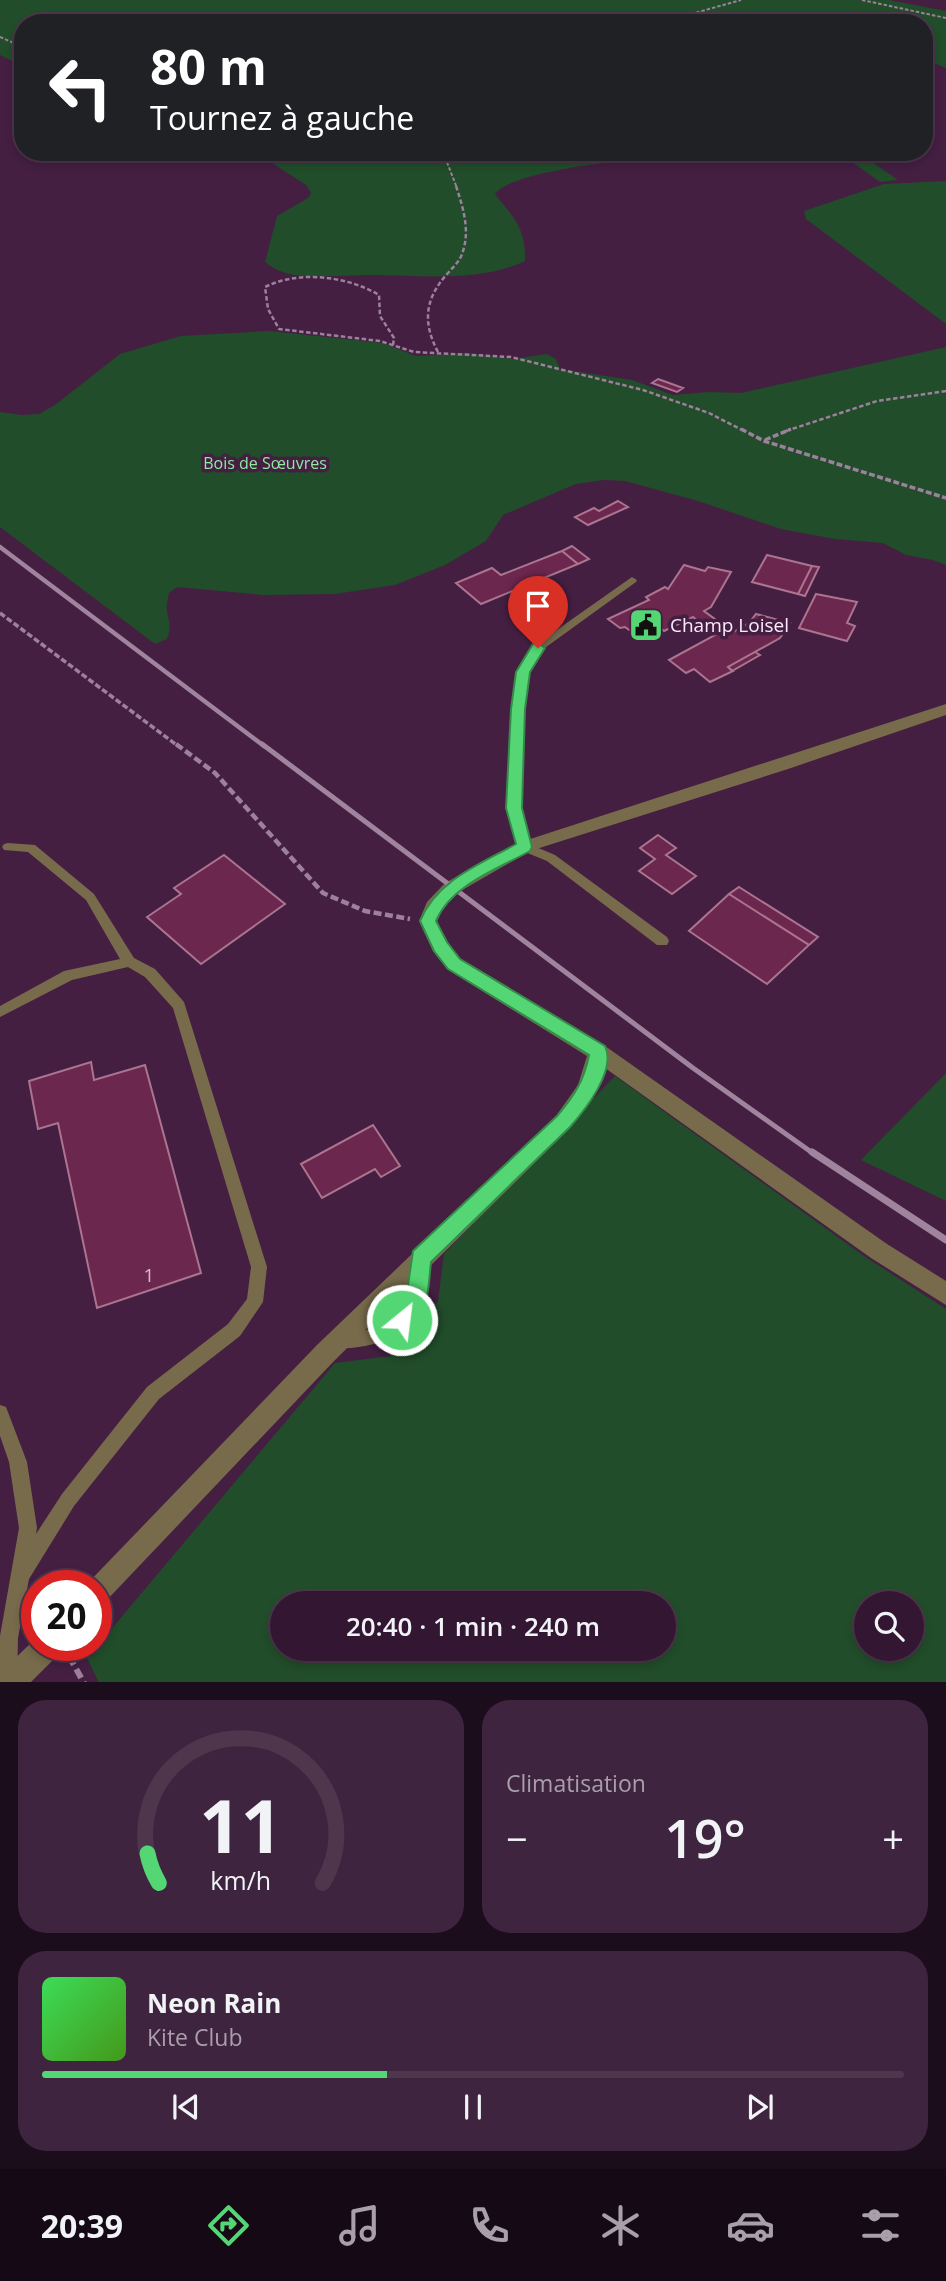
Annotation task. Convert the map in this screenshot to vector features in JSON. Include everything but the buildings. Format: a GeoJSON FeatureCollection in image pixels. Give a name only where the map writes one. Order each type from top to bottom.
{"type":"FeatureCollection","features":[{"type":"Feature","properties":{"kind":"street"},"geometry":{"type":"LineString","coordinates":[[946,709],[782,765],[524,847],[451,888],[434,906],[428,921],[440,946],[454,964],[598,1052],[879,1251],[946,1294]]}},
{"type":"Feature","properties":{"kind":"street"},"geometry":{"type":"LineString","coordinates":[[112,1575],[163,1519],[338,1340],[563,1122],[583,1099],[594,1077],[598,1052]]}},
{"type":"Feature","properties":{"kind":"street"},"geometry":{"type":"LineString","coordinates":[[9,1682],[31,1661]]}},
{"type":"Feature","properties":{"kind":"lane"},"geometry":{"type":"LineString","coordinates":[[632,580],[538,648],[523,672],[517,722],[514,808],[524,847],[551,858],[662,942]]}},
{"type":"Feature","properties":{"kind":"lane"},"geometry":{"type":"LineString","coordinates":[[8,847],[31,848],[90,897],[129,962],[150,973],[179,1006],[259,1268],[255,1302],[234,1330],[153,1393],[68,1500],[20,1576]]}},
{"type":"Feature","properties":{"kind":"lane"},"geometry":{"type":"LineString","coordinates":[[0,1012],[69,975],[129,962]]}},
{"type":"Feature","properties":{"kind":"lane"},"geometry":{"type":"LineString","coordinates":[[338,1340],[359,1341],[371,1338],[402,1320],[416,1303],[421,1258]]}},
{"type":"Feature","properties":{"kind":"lane"},"geometry":{"type":"LineString","coordinates":[[0,1413],[18,1462],[28,1528],[9,1638],[9,1682]]}},
{"type":"Feature","properties":{"kind":"path"},"geometry":{"type":"LineString","coordinates":[[691,14],[741,0]]}},
{"type":"Feature","properties":{"kind":"path"},"geometry":{"type":"LineString","coordinates":[[862,0],[927,14]]}},
{"type":"Feature","properties":{"kind":"path"},"geometry":{"type":"LineString","coordinates":[[438,352],[424,319],[429,298],[463,252],[465,230],[457,185],[447,161]]}},
{"type":"Feature","properties":{"kind":"path"},"geometry":{"type":"LineString","coordinates":[[393,345],[394,338],[380,316],[379,295],[368,286],[301,277],[273,281],[265,287],[265,297],[274,324],[279,329],[380,341],[414,352],[511,357],[643,390],[709,414],[764,441],[946,498]]}},
{"type":"Feature","properties":{"kind":"path"},"geometry":{"type":"LineString","coordinates":[[764,441],[827,415],[890,399],[946,391]]}},
{"type":"Feature","properties":{"kind":"path"},"geometry":{"type":"LineString","coordinates":[[0,613],[215,773],[323,893],[345,907],[363,913],[428,921]]}},
{"type":"Feature","properties":{"kind":"green space"},"geometry":{"type":"Polygon","coordinates":[[[0,0],[889,0],[946,11],[946,68],[933,63],[933,14],[14,14],[14,62],[0,55],[0,0]]]}},
{"type":"Feature","properties":{"kind":"green space"},"geometry":{"type":"Polygon","coordinates":[[[617,161],[530,177],[508,185],[495,194],[521,232],[525,261],[507,268],[469,275],[429,276],[303,276],[282,272],[265,262],[277,216],[308,198],[311,193],[306,185],[272,163],[617,161]]]}},
{"type":"Feature","properties":{"kind":"green space"},"geometry":{"type":"Polygon","coordinates":[[[851,161],[871,161],[898,180],[880,182],[851,161]]]}},
{"type":"Feature","properties":{"kind":"green space"},"geometry":{"type":"Polygon","coordinates":[[[946,181],[946,324],[806,219],[804,211],[884,184],[946,181]]]}},
{"type":"Feature","properties":{"kind":"green space","name":"Bois de Sœuvres"},"geometry":{"type":"Polygon","coordinates":[[[269,331],[383,343],[416,356],[467,353],[513,359],[547,354],[556,359],[560,369],[632,380],[673,395],[741,393],[946,347],[946,565],[906,555],[883,543],[835,539],[781,529],[698,501],[625,481],[604,480],[576,484],[503,515],[486,541],[445,565],[395,585],[335,594],[263,595],[177,587],[169,593],[167,609],[170,628],[167,639],[155,644],[0,527],[0,412],[39,414],[55,405],[120,354],[181,336],[269,331]]]}},
{"type":"Feature","properties":{"kind":"green space"},"geometry":{"type":"Polygon","coordinates":[[[946,1073],[946,1201],[861,1160],[946,1073]]]}},
{"type":"Feature","properties":{"kind":"green space"},"geometry":{"type":"Polygon","coordinates":[[[615,1076],[864,1256],[946,1309],[946,1682],[99,1682],[88,1661],[112,1661],[112,1628],[335,1363],[391,1356],[438,1301],[444,1254],[615,1076]]]}},
{"type":"Feature","properties":{"kind":"railway"},"geometry":{"type":"LineString","coordinates":[[0,547],[264,746]]}},
{"type":"Feature","properties":{"kind":"railway"},"geometry":{"type":"LineString","coordinates":[[262,744],[693,1068],[814,1154]]}},
{"type":"Feature","properties":{"kind":"railway"},"geometry":{"type":"LineString","coordinates":[[812,1152],[946,1240]]}},
{"type":"Feature","properties":{"kind":"place","name":"Champ Loisel"},"geometry":{"type":"Point","coordinates":[646,625]}},
{"type":"Feature","properties":{"kind":"route"},"geometry":{"type":"LineString","coordinates":[[402,1320],[416,1303],[421,1258],[563,1122],[583,1099],[594,1077],[598,1052],[454,964],[440,946],[428,921],[434,906],[451,888],[524,847],[514,808],[518,709],[523,672],[538,648]]}}]}
